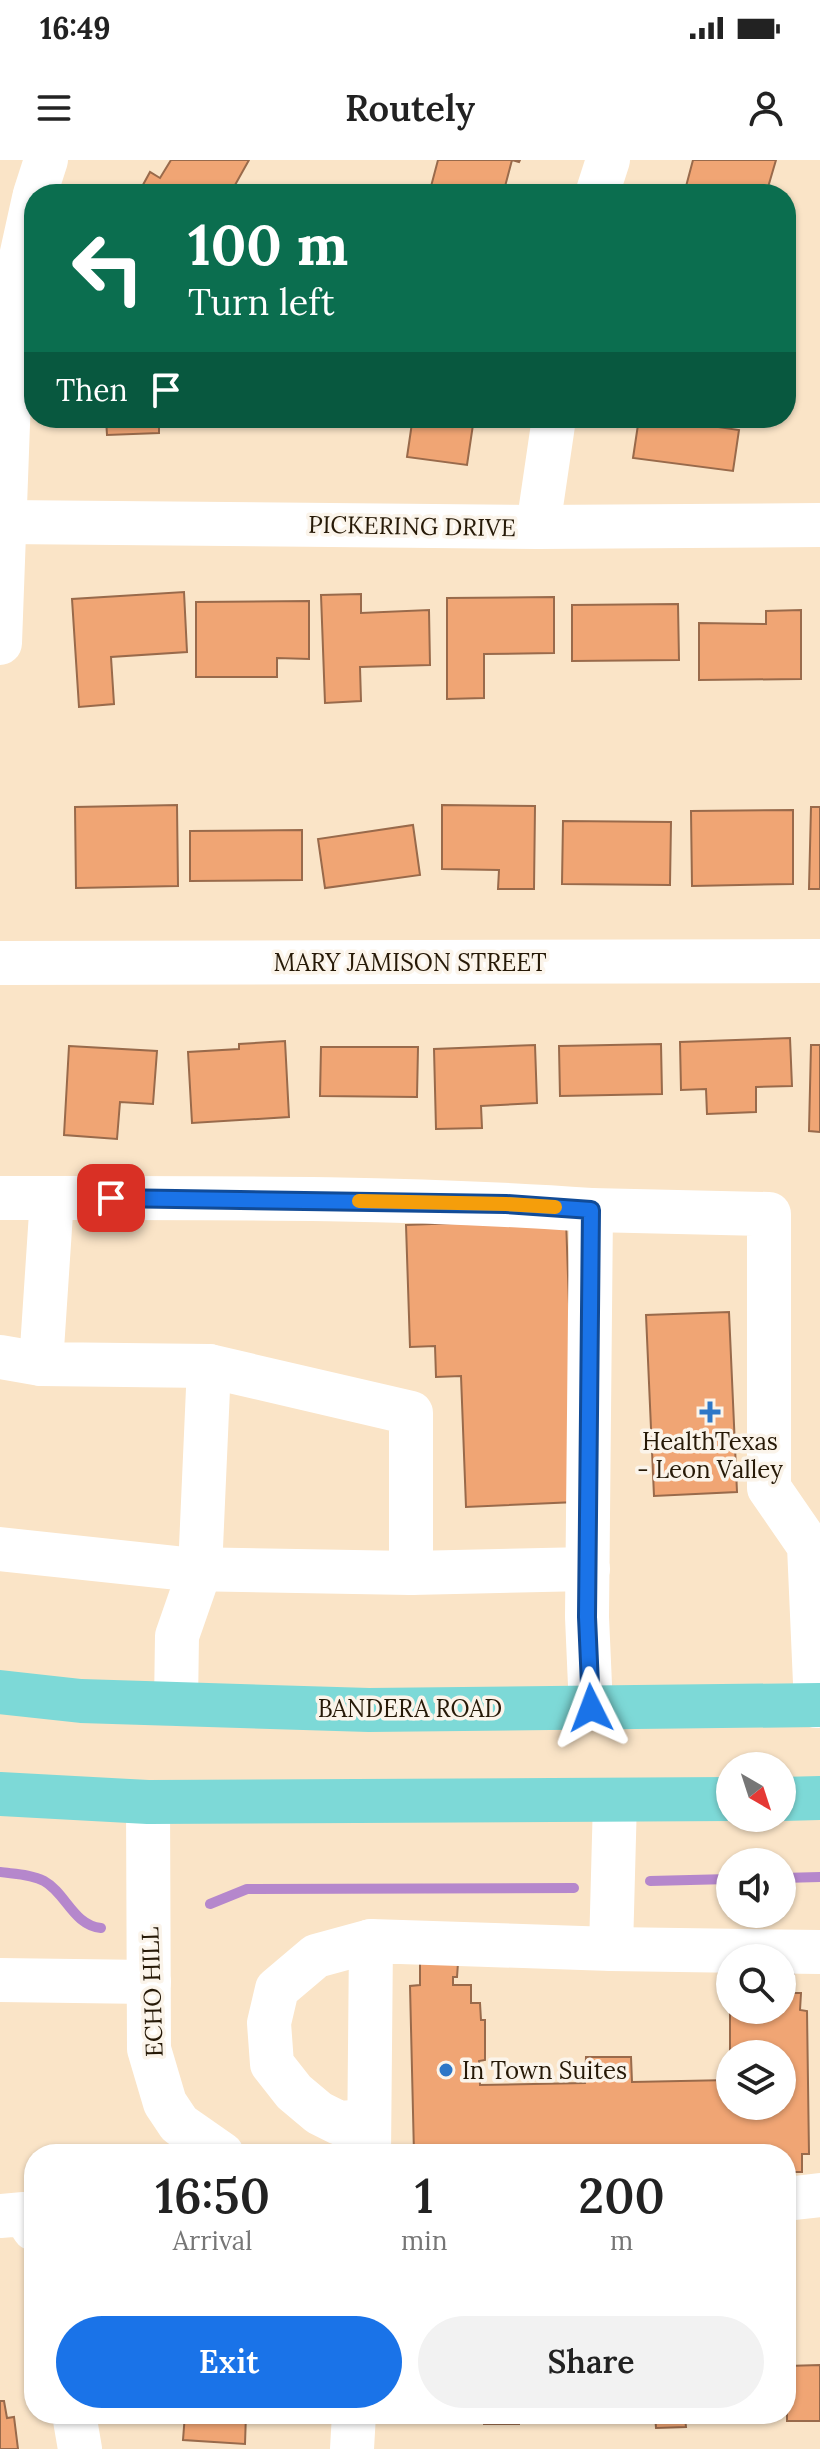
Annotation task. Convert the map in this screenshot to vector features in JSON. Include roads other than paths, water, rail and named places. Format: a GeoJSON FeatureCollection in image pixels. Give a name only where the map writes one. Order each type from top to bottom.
{"type":"FeatureCollection","features":[{"type":"Feature","properties":{"kind":"main road","name":"BANDERA ROAD"},"geometry":{"type":"LineString","coordinates":[[0,1692],[81,1701],[369,1710],[818,1706]]}},
{"type":"Feature","properties":{"kind":"main road"},"geometry":{"type":"LineString","coordinates":[[0,1794],[148,1802],[716,1799]]}},
{"type":"Feature","properties":{"kind":"main road"},"geometry":{"type":"LineString","coordinates":[[796,1799],[820,1798]]}},
{"type":"Feature","properties":{"kind":"street"},"geometry":{"type":"LineString","coordinates":[[39,184],[46,160]]}},
{"type":"Feature","properties":{"kind":"street"},"geometry":{"type":"LineString","coordinates":[[600,184],[608,160]]}},
{"type":"Feature","properties":{"kind":"street"},"geometry":{"type":"LineString","coordinates":[[0,643],[11,342],[17,275],[24,244]]}},
{"type":"Feature","properties":{"kind":"street"},"geometry":{"type":"LineString","coordinates":[[538,527],[553,428]]}},
{"type":"Feature","properties":{"kind":"street","name":"PICKERING DRIVE"},"geometry":{"type":"LineString","coordinates":[[4,522],[538,527],[820,525]]}},
{"type":"Feature","properties":{"kind":"street","name":"MARY JAMISON STREET"},"geometry":{"type":"LineString","coordinates":[[0,963],[820,961]]}},
{"type":"Feature","properties":{"kind":"street"},"geometry":{"type":"LineString","coordinates":[[0,1198],[506,1204],[591,1210],[769,1214],[769,1488],[809,1546],[818,1706]]}},
{"type":"Feature","properties":{"kind":"street"},"geometry":{"type":"LineString","coordinates":[[52,1198],[20,1360],[209,1366],[411,1413],[411,1573]]}},
{"type":"Feature","properties":{"kind":"street"},"geometry":{"type":"LineString","coordinates":[[591,1210],[587,1617],[591,1708]]}},
{"type":"Feature","properties":{"kind":"street"},"geometry":{"type":"LineString","coordinates":[[176,1704],[177,1636],[200,1570],[209,1366]]}},
{"type":"Feature","properties":{"kind":"street"},"geometry":{"type":"LineString","coordinates":[[0,1549],[200,1570],[411,1573],[588,1569]]}},
{"type":"Feature","properties":{"kind":"street"},"geometry":{"type":"LineString","coordinates":[[611,1949],[615,1800]]}},
{"type":"Feature","properties":{"kind":"street","name":"ECHO HILL"},"geometry":{"type":"LineString","coordinates":[[148,1802],[149,2049],[165,2103],[179,2124],[208,2144]]}},
{"type":"Feature","properties":{"kind":"street"},"geometry":{"type":"LineString","coordinates":[[371,1941],[369,2138],[319,2113],[294,2092],[272,2064],[269,2023],[277,1989],[316,1956],[371,1941],[820,1952]]}},
{"type":"Feature","properties":{"kind":"street"},"geometry":{"type":"LineString","coordinates":[[0,1980],[149,1982]]}},
{"type":"Feature","properties":{"kind":"street"},"geometry":{"type":"LineString","coordinates":[[796,2198],[820,2195]]}},
{"type":"Feature","properties":{"kind":"street"},"geometry":{"type":"LineString","coordinates":[[0,2216],[24,2214]]}},
{"type":"Feature","properties":{"kind":"street"},"geometry":{"type":"LineString","coordinates":[[76,2424],[80,2449]]}},
{"type":"Feature","properties":{"kind":"street"},"geometry":{"type":"LineString","coordinates":[[352,2449],[353,2424]]}},
{"type":"Feature","properties":{"kind":"waterway"},"geometry":{"type":"LineString","coordinates":[[0,1872],[44,1881],[83,1921],[101,1928]]}},
{"type":"Feature","properties":{"kind":"waterway"},"geometry":{"type":"LineString","coordinates":[[796,1878],[820,1877]]}},
{"type":"Feature","properties":{"kind":"waterway"},"geometry":{"type":"LineString","coordinates":[[650,1881],[716,1879]]}},
{"type":"Feature","properties":{"kind":"waterway"},"geometry":{"type":"LineString","coordinates":[[210,1904],[247,1889],[574,1888]]}},
{"type":"Feature","properties":{"kind":"place","name":"HealthTexas - Leon Valley"},"geometry":{"type":"Point","coordinates":[710,1412]}},
{"type":"Feature","properties":{"kind":"place","name":"In Town Suites"},"geometry":{"type":"Point","coordinates":[446,2070]}}]}
